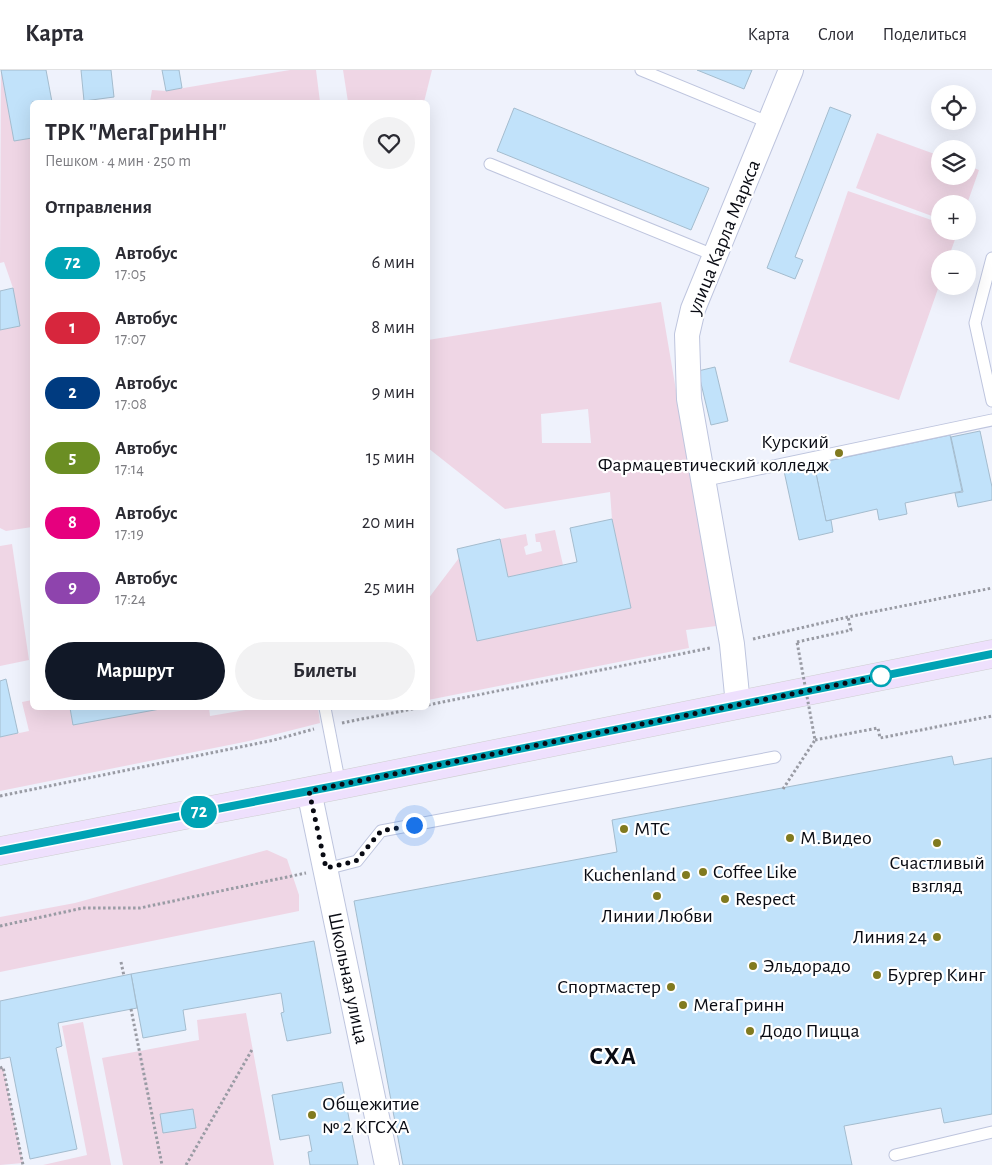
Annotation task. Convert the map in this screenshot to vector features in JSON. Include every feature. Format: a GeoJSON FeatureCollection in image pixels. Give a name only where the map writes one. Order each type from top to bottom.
{"type":"FeatureCollection","features":[{"type":"Feature","properties":{"kind":"main road"},"geometry":{"type":"LineString","coordinates":[[0,851],[992,654]]}},
{"type":"Feature","properties":{"kind":"street","name":"улица Карла Маркса"},"geometry":{"type":"LineString","coordinates":[[738,705],[732,644],[689,399],[687,335],[693,310],[791,70]]}},
{"type":"Feature","properties":{"kind":"street","name":"Школьная улица"},"geometry":{"type":"LineString","coordinates":[[309,791],[387,1165]]}},
{"type":"Feature","properties":{"kind":"lane"},"geometry":{"type":"LineString","coordinates":[[641,70],[770,123]]}},
{"type":"Feature","properties":{"kind":"lane"},"geometry":{"type":"LineString","coordinates":[[490,164],[716,256]]}},
{"type":"Feature","properties":{"kind":"lane"},"geometry":{"type":"LineString","coordinates":[[992,258],[975,323],[992,401]]}},
{"type":"Feature","properties":{"kind":"lane"},"geometry":{"type":"LineString","coordinates":[[702,481],[992,420]]}},
{"type":"Feature","properties":{"kind":"lane"},"geometry":{"type":"LineString","coordinates":[[325,710],[340,785]]}},
{"type":"Feature","properties":{"kind":"lane"},"geometry":{"type":"LineString","coordinates":[[326,868],[356,861],[381,831],[774,757]]}},
{"type":"Feature","properties":{"kind":"lane"},"geometry":{"type":"LineString","coordinates":[[895,1154],[992,1132]]}},
{"type":"Feature","properties":{"kind":"path"},"geometry":{"type":"LineString","coordinates":[[783,789],[815,740],[797,642],[851,630],[848,617]]}},
{"type":"Feature","properties":{"kind":"path"},"geometry":{"type":"LineString","coordinates":[[0,796],[274,740],[328,726],[407,710]]}},
{"type":"Feature","properties":{"kind":"path"},"geometry":{"type":"LineString","coordinates":[[815,740],[878,728],[880,738],[992,716]]}},
{"type":"Feature","properties":{"kind":"path"},"geometry":{"type":"LineString","coordinates":[[0,926],[83,908],[140,908],[326,868]]}},
{"type":"Feature","properties":{"kind":"path"},"geometry":{"type":"LineString","coordinates":[[121,962],[124,976]]}},
{"type":"Feature","properties":{"kind":"path"},"geometry":{"type":"LineString","coordinates":[[131,1009],[162,1165]]}},
{"type":"Feature","properties":{"kind":"path"},"geometry":{"type":"LineString","coordinates":[[186,1165],[253,1048]]}},
{"type":"Feature","properties":{"kind":"path"},"geometry":{"type":"LineString","coordinates":[[0,1068],[3,1067],[23,1165]]}},
{"type":"Feature","properties":{"kind":"shaded area"},"geometry":{"type":"Polygon","coordinates":[[[1,70],[14,141],[30,138],[30,527],[6,531],[0,528],[0,330],[20,326],[13,288],[4,262],[0,263],[1,70]]]}},
{"type":"Feature","properties":{"kind":"shaded area"},"geometry":{"type":"Polygon","coordinates":[[[290,70],[316,70],[320,100],[150,100],[152,90],[166,91],[290,70]]]}},
{"type":"Feature","properties":{"kind":"shaded area"},"geometry":{"type":"Polygon","coordinates":[[[343,70],[432,70],[424,100],[348,100],[343,70]]]}},
{"type":"Feature","properties":{"kind":"shaded area"},"geometry":{"type":"Polygon","coordinates":[[[877,133],[931,153],[931,185],[974,185],[970,195],[931,195],[931,216],[856,188],[877,133]]]}},
{"type":"Feature","properties":{"kind":"shaded area"},"geometry":{"type":"Polygon","coordinates":[[[848,191],[931,220],[931,240],[955,240],[951,250],[931,250],[931,295],[936,295],[899,400],[789,362],[848,191]]]}},
{"type":"Feature","properties":{"kind":"shaded area"},"geometry":{"type":"Polygon","coordinates":[[[661,302],[716,626],[686,630],[689,648],[430,700],[430,596],[459,558],[477,641],[631,608],[612,519],[610,492],[505,509],[430,450],[430,340],[661,302]],[[588,409],[541,414],[542,443],[591,443],[588,409]]]}},
{"type":"Feature","properties":{"kind":"shaded area"},"geometry":{"type":"Polygon","coordinates":[[[555,530],[563,565],[508,577],[500,539],[526,534],[528,545],[524,547],[526,555],[542,551],[540,542],[536,542],[535,534],[555,530]]]}},
{"type":"Feature","properties":{"kind":"shaded area"},"geometry":{"type":"Polygon","coordinates":[[[12,544],[29,660],[0,666],[0,546],[12,544]]]}},
{"type":"Feature","properties":{"kind":"shaded area"},"geometry":{"type":"Polygon","coordinates":[[[30,700],[30,710],[70,710],[73,725],[150,710],[209,710],[210,716],[246,710],[318,710],[320,723],[249,741],[0,791],[0,737],[29,731],[22,702],[30,700]]]}},
{"type":"Feature","properties":{"kind":"shaded area"},"geometry":{"type":"Polygon","coordinates":[[[267,850],[287,859],[299,895],[299,911],[0,972],[0,917],[75,903],[267,850]]]}},
{"type":"Feature","properties":{"kind":"shaded area"},"geometry":{"type":"Polygon","coordinates":[[[246,1013],[274,1165],[123,1165],[102,1058],[199,1040],[197,1020],[246,1013]]]}},
{"type":"Feature","properties":{"kind":"shaded area"},"geometry":{"type":"Polygon","coordinates":[[[83,1022],[111,1165],[43,1165],[87,1155],[62,1026],[83,1022]]]}},
{"type":"Feature","properties":{"kind":"shaded area"},"geometry":{"type":"Polygon","coordinates":[[[3,1067],[23,1163],[0,1165],[0,1068],[3,1067]]]}},
{"type":"Feature","properties":{"kind":"building"},"geometry":{"type":"Polygon","coordinates":[[[1,70],[46,70],[52,100],[30,100],[30,138],[14,141],[1,70]]]}},
{"type":"Feature","properties":{"kind":"building"},"geometry":{"type":"Polygon","coordinates":[[[81,70],[111,70],[114,97],[84,100],[81,70]]]}},
{"type":"Feature","properties":{"kind":"building"},"geometry":{"type":"Polygon","coordinates":[[[162,70],[179,70],[182,88],[166,91],[162,70]]]}},
{"type":"Feature","properties":{"kind":"building"},"geometry":{"type":"Polygon","coordinates":[[[697,70],[752,70],[744,89],[697,70]]]}},
{"type":"Feature","properties":{"kind":"building"},"geometry":{"type":"Polygon","coordinates":[[[830,107],[851,115],[795,257],[803,260],[795,279],[767,268],[830,107]]]}},
{"type":"Feature","properties":{"kind":"building"},"geometry":{"type":"Polygon","coordinates":[[[514,108],[709,188],[691,230],[497,151],[514,108]]]}},
{"type":"Feature","properties":{"kind":"building"},"geometry":{"type":"Polygon","coordinates":[[[13,288],[20,326],[0,330],[0,291],[13,288]]]}},
{"type":"Feature","properties":{"kind":"building"},"geometry":{"type":"Polygon","coordinates":[[[715,367],[728,421],[711,425],[698,371],[715,367]]]}},
{"type":"Feature","properties":{"kind":"building"},"geometry":{"type":"Polygon","coordinates":[[[980,431],[992,487],[992,500],[958,507],[955,493],[963,492],[951,437],[980,431]]]}},
{"type":"Feature","properties":{"kind":"building"},"geometry":{"type":"Polygon","coordinates":[[[950,435],[962,491],[905,503],[907,514],[879,520],[877,509],[826,521],[814,464],[950,435]]]}},
{"type":"Feature","properties":{"kind":"building"},"geometry":{"type":"Polygon","coordinates":[[[814,464],[826,521],[831,520],[833,532],[799,540],[784,471],[814,464]]]}},
{"type":"Feature","properties":{"kind":"building"},"geometry":{"type":"Polygon","coordinates":[[[612,519],[631,608],[477,641],[457,549],[500,539],[508,577],[577,562],[570,528],[612,519]]]}},
{"type":"Feature","properties":{"kind":"building"},"geometry":{"type":"Polygon","coordinates":[[[6,679],[18,733],[0,737],[0,681],[6,679]]]}},
{"type":"Feature","properties":{"kind":"building"},"geometry":{"type":"Polygon","coordinates":[[[70,710],[155,710],[73,725],[70,710]]]}},
{"type":"Feature","properties":{"kind":"building","name":"МегаГринн"},"geometry":{"type":"Polygon","coordinates":[[[952,756],[954,765],[992,758],[992,1114],[944,1123],[941,1108],[844,1126],[852,1165],[403,1165],[354,901],[617,852],[612,820],[952,756]]]}},
{"type":"Feature","properties":{"kind":"building"},"geometry":{"type":"Polygon","coordinates":[[[314,941],[331,1033],[287,1041],[281,1013],[284,1012],[281,993],[183,1010],[186,1030],[143,1038],[131,974],[314,941]]]}},
{"type":"Feature","properties":{"kind":"building"},"geometry":{"type":"Polygon","coordinates":[[[131,974],[137,1008],[58,1023],[62,1046],[56,1048],[77,1149],[30,1159],[10,1057],[0,1059],[0,1001],[131,974]]]}},
{"type":"Feature","properties":{"kind":"building","name":"Общежитие № 2 КГСХА"},"geometry":{"type":"Polygon","coordinates":[[[342,1082],[358,1165],[310,1165],[308,1152],[312,1151],[309,1135],[280,1140],[272,1095],[342,1082]]]}},
{"type":"Feature","properties":{"kind":"building"},"geometry":{"type":"Polygon","coordinates":[[[193,1109],[196,1128],[163,1133],[160,1114],[193,1109]]]}},
{"type":"Feature","properties":{"kind":"bus line","name":"72"},"geometry":{"type":"LineString","coordinates":[[0,851],[992,654]]}},
{"type":"Feature","properties":{"kind":"place","name":"Курский Фармацевтический колледж"},"geometry":{"type":"Point","coordinates":[839,453]}},
{"type":"Feature","properties":{"kind":"place","name":"МТС"},"geometry":{"type":"Point","coordinates":[624,829]}},
{"type":"Feature","properties":{"kind":"place","name":"М.Видео"},"geometry":{"type":"Point","coordinates":[790,838]}},
{"type":"Feature","properties":{"kind":"place","name":"Счастливый взгляд"},"geometry":{"type":"Point","coordinates":[937,843]}},
{"type":"Feature","properties":{"kind":"place","name":"Coffee Like"},"geometry":{"type":"Point","coordinates":[703,872]}},
{"type":"Feature","properties":{"kind":"place","name":"Kuchenland"},"geometry":{"type":"Point","coordinates":[686,875]}},
{"type":"Feature","properties":{"kind":"place","name":"Линии Любви"},"geometry":{"type":"Point","coordinates":[657,896]}},
{"type":"Feature","properties":{"kind":"place","name":"Respect"},"geometry":{"type":"Point","coordinates":[725,899]}},
{"type":"Feature","properties":{"kind":"place","name":"Линия 24"},"geometry":{"type":"Point","coordinates":[937,937]}},
{"type":"Feature","properties":{"kind":"place","name":"Эльдорадо"},"geometry":{"type":"Point","coordinates":[753,966]}},
{"type":"Feature","properties":{"kind":"place","name":"Бургер Кинг"},"geometry":{"type":"Point","coordinates":[877,975]}},
{"type":"Feature","properties":{"kind":"place","name":"Спортмастер"},"geometry":{"type":"Point","coordinates":[671,987]}},
{"type":"Feature","properties":{"kind":"place","name":"МегаГринн"},"geometry":{"type":"Point","coordinates":[683,1005]}},
{"type":"Feature","properties":{"kind":"place","name":"Додо Пицца"},"geometry":{"type":"Point","coordinates":[750,1031]}},
{"type":"Feature","properties":{"kind":"place","name":"Общежитие № 2 КГСХА"},"geometry":{"type":"Point","coordinates":[312,1115]}},
{"type":"Feature","properties":{"kind":"district","name":"СХА"},"geometry":{"type":"Point","coordinates":[613,1056]}},
{"type":"Feature","properties":{"kind":"route"},"geometry":{"type":"LineString","coordinates":[[414,825],[381,831],[356,861],[326,868],[309,791],[881,676]]}}]}
